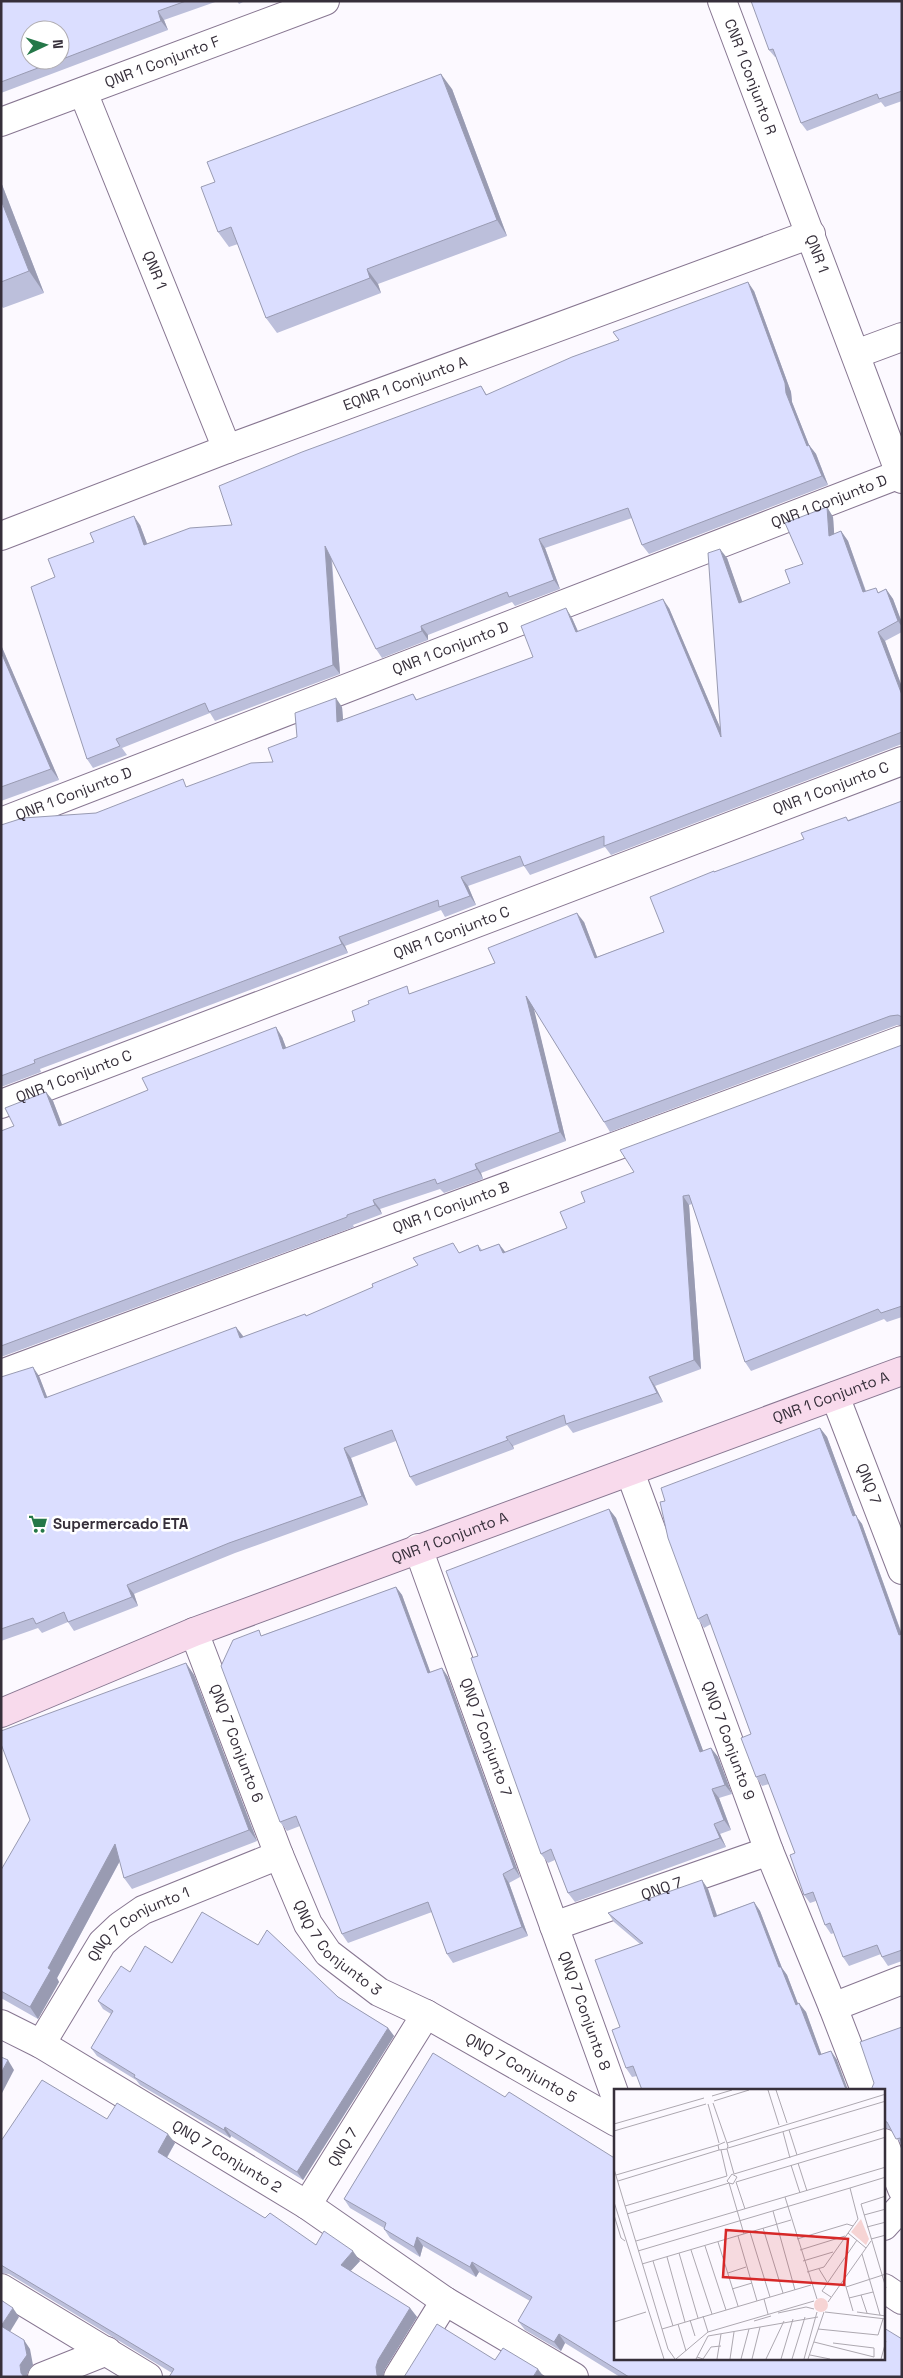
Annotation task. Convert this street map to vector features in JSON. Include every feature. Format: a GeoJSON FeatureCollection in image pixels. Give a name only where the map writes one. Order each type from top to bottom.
{"type":"FeatureCollection","features":[{"type":"Feature","properties":{"kind":"street","name":"QNR 1 Conjunto F"},"geometry":{"type":"LineString","coordinates":[[1,122],[325,1]]}},
{"type":"Feature","properties":{"kind":"street","name":"CNR 1 Conjunto R"},"geometry":{"type":"LineString","coordinates":[[722,1],[780,154]]}},
{"type":"Feature","properties":{"kind":"street","name":"QNR 1"},"geometry":{"type":"LineString","coordinates":[[83,92],[227,449]]}},
{"type":"Feature","properties":{"kind":"street","name":"QNR 1"},"geometry":{"type":"LineString","coordinates":[[780,154],[812,234],[901,477]]}},
{"type":"Feature","properties":{"kind":"street","name":"EQNR 1 Conjunto A"},"geometry":{"type":"LineString","coordinates":[[1,536],[227,449],[812,234]]}},
{"type":"Feature","properties":{"kind":"street"},"geometry":{"type":"LineString","coordinates":[[856,354],[902,337]]}},
{"type":"Feature","properties":{"kind":"street","name":"QNR 1 Conjunto D"},"geometry":{"type":"LineString","coordinates":[[1,822],[901,477]]}},
{"type":"Feature","properties":{"kind":"street","name":"QNR 1 Conjunto C"},"geometry":{"type":"LineString","coordinates":[[1,1104],[902,761]]}},
{"type":"Feature","properties":{"kind":"street","name":"QNR 1 Conjunto B"},"geometry":{"type":"LineString","coordinates":[[1,1374],[902,1040]]}},
{"type":"Feature","properties":{"kind":"street","name":"QNR 1 Conjunto A"},"geometry":{"type":"LineString","coordinates":[[1,1713],[194,1632],[902,1371]]}},
{"type":"Feature","properties":{"kind":"street","name":"QNQ 7"},"geometry":{"type":"LineString","coordinates":[[835,1396],[902,1570]]}},
{"type":"Feature","properties":{"kind":"street","name":"QNQ 7 Conjunto 9"},"geometry":{"type":"LineString","coordinates":[[630,1472],[769,1851],[834,2008],[865,2089]]}},
{"type":"Feature","properties":{"kind":"street","name":"QNQ 7 Conjunto 7"},"geometry":{"type":"LineString","coordinates":[[418,1548],[554,1926]]}},
{"type":"Feature","properties":{"kind":"street","name":"QNQ 7 Conjunto 6"},"geometry":{"type":"LineString","coordinates":[[194,1632],[279,1855]]}},
{"type":"Feature","properties":{"kind":"street","name":"QNQ 7"},"geometry":{"type":"LineString","coordinates":[[554,1926],[769,1851]]}},
{"type":"Feature","properties":{"kind":"street","name":"QNQ 7 Conjunto 3"},"geometry":{"type":"LineString","coordinates":[[279,1855],[308,1924],[328,1952],[379,1992],[426,2014]]}},
{"type":"Feature","properties":{"kind":"street","name":"QNQ 7 Conjunto 1"},"geometry":{"type":"LineString","coordinates":[[41,2044],[102,1943],[120,1926],[143,1910],[279,1855]]}},
{"type":"Feature","properties":{"kind":"street","name":"QNQ 7 Conjunto 8"},"geometry":{"type":"LineString","coordinates":[[554,1926],[614,2092]]}},
{"type":"Feature","properties":{"kind":"street"},"geometry":{"type":"LineString","coordinates":[[834,2008],[902,1980]]}},
{"type":"Feature","properties":{"kind":"street","name":"QNQ 7"},"geometry":{"type":"LineString","coordinates":[[307,2205],[426,2014]]}},
{"type":"Feature","properties":{"kind":"street","name":"QNQ 7 Conjunto 5"},"geometry":{"type":"LineString","coordinates":[[426,2014],[614,2121]]}},
{"type":"Feature","properties":{"kind":"street","name":"QNQ 7 Conjunto 2"},"geometry":{"type":"LineString","coordinates":[[1,2024],[41,2044],[307,2205],[445,2301],[574,2377]]}},
{"type":"Feature","properties":{"kind":"street"},"geometry":{"type":"LineString","coordinates":[[886,2148],[902,2189]]}},
{"type":"Feature","properties":{"kind":"street"},"geometry":{"type":"LineString","coordinates":[[886,2224],[902,2206]]}},
{"type":"Feature","properties":{"kind":"street"},"geometry":{"type":"LineString","coordinates":[[1,2288],[148,2377]]}},
{"type":"Feature","properties":{"kind":"street"},"geometry":{"type":"LineString","coordinates":[[886,2289],[902,2300]]}},
{"type":"Feature","properties":{"kind":"street"},"geometry":{"type":"LineString","coordinates":[[398,2377],[445,2301]]}},
{"type":"Feature","properties":{"kind":"street"},"geometry":{"type":"LineString","coordinates":[[42,2377],[107,2351]]}},
{"type":"Feature","properties":{"kind":"building"},"geometry":{"type":"Polygon","coordinates":[[[1,1],[186,1],[158,11],[161,21],[70,56],[70,20],[20,20],[20,70],[33,70],[1,82],[1,1]]]}},
{"type":"Feature","properties":{"kind":"building"},"geometry":{"type":"Polygon","coordinates":[[[751,1],[902,1],[902,91],[879,99],[877,94],[801,123],[773,49],[769,50],[751,1]]]}},
{"type":"Feature","properties":{"kind":"building"},"geometry":{"type":"Polygon","coordinates":[[[441,74],[497,220],[367,269],[370,278],[266,318],[231,227],[218,232],[201,187],[215,182],[207,162],[441,74]]]}},
{"type":"Feature","properties":{"kind":"building"},"geometry":{"type":"Polygon","coordinates":[[[1,200],[29,271],[1,282],[1,200]]]}},
{"type":"Feature","properties":{"kind":"building"},"geometry":{"type":"Polygon","coordinates":[[[748,282],[785,383],[786,393],[807,446],[809,445],[822,476],[642,545],[628,508],[539,539],[554,580],[509,597],[507,592],[421,626],[422,631],[376,649],[325,546],[333,665],[209,712],[205,703],[116,739],[120,746],[87,759],[31,587],[55,577],[48,559],[94,542],[90,533],[134,516],[144,545],[190,528],[232,525],[219,486],[302,452],[481,386],[486,395],[572,357],[619,340],[613,332],[748,282]]]}},
{"type":"Feature","properties":{"kind":"building"},"geometry":{"type":"Polygon","coordinates":[[[827,507],[829,536],[841,531],[863,592],[876,588],[878,593],[886,589],[898,621],[878,632],[902,695],[902,732],[604,846],[604,836],[524,866],[520,856],[461,877],[470,896],[439,907],[438,900],[339,937],[342,944],[34,1060],[35,1063],[1,1076],[1,825],[23,818],[96,813],[183,779],[186,787],[251,763],[273,762],[268,748],[297,737],[295,713],[336,698],[337,722],[413,694],[416,700],[533,657],[521,626],[566,608],[576,632],[663,599],[721,737],[708,553],[720,549],[739,603],[790,583],[785,570],[803,564],[785,523],[827,507]]]}},
{"type":"Feature","properties":{"kind":"building"},"geometry":{"type":"Polygon","coordinates":[[[1,652],[51,769],[1,787],[1,652]]]}},
{"type":"Feature","properties":{"kind":"building"},"geometry":{"type":"Polygon","coordinates":[[[902,801],[902,1017],[898,1015],[890,1016],[604,1122],[526,996],[560,1132],[475,1164],[477,1169],[437,1184],[435,1179],[373,1200],[375,1205],[347,1215],[347,1217],[1,1346],[1,1131],[14,1126],[5,1108],[46,1092],[59,1126],[148,1090],[142,1078],[276,1027],[283,1049],[355,1021],[352,1011],[369,1004],[368,1001],[407,986],[409,994],[495,963],[488,948],[577,913],[595,958],[664,932],[650,897],[714,871],[804,839],[801,833],[846,817],[848,821],[902,801]]]}},
{"type":"Feature","properties":{"kind":"building"},"geometry":{"type":"Polygon","coordinates":[[[902,1045],[902,1306],[881,1313],[878,1309],[745,1362],[689,1195],[683,1196],[694,1360],[649,1377],[657,1393],[566,1424],[564,1415],[506,1437],[508,1440],[410,1477],[392,1430],[344,1448],[362,1496],[229,1543],[127,1585],[132,1597],[68,1622],[64,1612],[36,1624],[33,1618],[1,1629],[1,1377],[33,1367],[45,1398],[236,1327],[240,1338],[305,1314],[306,1316],[373,1287],[372,1284],[418,1265],[413,1258],[453,1243],[459,1253],[478,1245],[480,1251],[499,1244],[503,1253],[567,1228],[560,1212],[585,1202],[581,1192],[634,1172],[620,1150],[902,1045]]]}},
{"type":"Feature","properties":{"kind":"building"},"geometry":{"type":"Polygon","coordinates":[[[820,1428],[853,1516],[856,1515],[899,1635],[902,1634],[902,1950],[882,1957],[877,1945],[843,1957],[830,1923],[825,1925],[813,1892],[804,1895],[790,1855],[795,1853],[765,1774],[756,1777],[741,1738],[751,1734],[707,1614],[698,1619],[668,1538],[660,1502],[665,1501],[661,1488],[820,1428]]]}},
{"type":"Feature","properties":{"kind":"building"},"geometry":{"type":"Polygon","coordinates":[[[609,1509],[700,1752],[711,1748],[725,1785],[712,1789],[724,1820],[714,1824],[720,1838],[568,1893],[551,1849],[541,1854],[471,1658],[478,1656],[446,1571],[609,1509]]]}},
{"type":"Feature","properties":{"kind":"building"},"geometry":{"type":"Polygon","coordinates":[[[396,1587],[428,1673],[442,1668],[514,1868],[503,1874],[522,1927],[447,1954],[428,1902],[342,1934],[296,1816],[280,1822],[221,1666],[233,1640],[259,1630],[261,1636],[396,1587]]]}},
{"type":"Feature","properties":{"kind":"building"},"geometry":{"type":"Polygon","coordinates":[[[186,1663],[249,1830],[124,1878],[115,1844],[48,1968],[51,1970],[30,2007],[1,1991],[1,1870],[30,1820],[1,1744],[1,1731],[186,1663]]]}},
{"type":"Feature","properties":{"kind":"building"},"geometry":{"type":"Polygon","coordinates":[[[702,1880],[714,1917],[754,1902],[779,1967],[781,1967],[796,2005],[799,2003],[819,2055],[831,2051],[846,2089],[642,2089],[633,2066],[626,2068],[612,2030],[620,2027],[595,1960],[643,1943],[608,1913],[702,1880]]]}},
{"type":"Feature","properties":{"kind":"building"},"geometry":{"type":"Polygon","coordinates":[[[202,1912],[258,1945],[267,1930],[338,1997],[388,2028],[297,2172],[225,2127],[224,2130],[134,2077],[135,2075],[91,2048],[113,2011],[98,2001],[121,1966],[130,1972],[145,1946],[172,1963],[202,1912]]]}},
{"type":"Feature","properties":{"kind":"building"},"geometry":{"type":"Polygon","coordinates":[[[902,2027],[902,2143],[900,2138],[896,2139],[886,2122],[886,2089],[871,2089],[874,2083],[860,2042],[902,2027]]]}},
{"type":"Feature","properties":{"kind":"building"},"geometry":{"type":"Polygon","coordinates":[[[433,2053],[505,2097],[509,2092],[614,2158],[614,2360],[886,2360],[886,2329],[902,2339],[902,2377],[629,2377],[559,2334],[554,2342],[518,2321],[532,2297],[472,2262],[470,2267],[417,2237],[414,2247],[384,2229],[386,2223],[344,2199],[433,2053]]]}},
{"type":"Feature","properties":{"kind":"building"},"geometry":{"type":"Polygon","coordinates":[[[1,2057],[8,2060],[1,2073],[1,2057]]]}},
{"type":"Feature","properties":{"kind":"building"},"geometry":{"type":"Polygon","coordinates":[[[42,2080],[107,2119],[117,2103],[168,2134],[158,2152],[265,2218],[270,2213],[316,2245],[324,2231],[353,2251],[341,2265],[410,2308],[378,2360],[376,2367],[377,2375],[380,2377],[169,2377],[174,2369],[1,2265],[1,2141],[42,2080]]]}},
{"type":"Feature","properties":{"kind":"building"},"geometry":{"type":"Polygon","coordinates":[[[1,2300],[13,2308],[1,2326],[1,2300]]]}},
{"type":"Feature","properties":{"kind":"building"},"geometry":{"type":"Polygon","coordinates":[[[437,2324],[495,2360],[503,2348],[538,2369],[533,2377],[404,2377],[437,2324]]]}},
{"type":"Feature","properties":{"kind":"building"},"geometry":{"type":"Polygon","coordinates":[[[1,2326],[24,2340],[27,2355],[20,2365],[21,2373],[24,2377],[1,2377],[1,2326]]]}},
{"type":"Feature","properties":{"kind":"place","name":"Supermercado ETA"},"geometry":{"type":"Point","coordinates":[38,1524]}}]}
